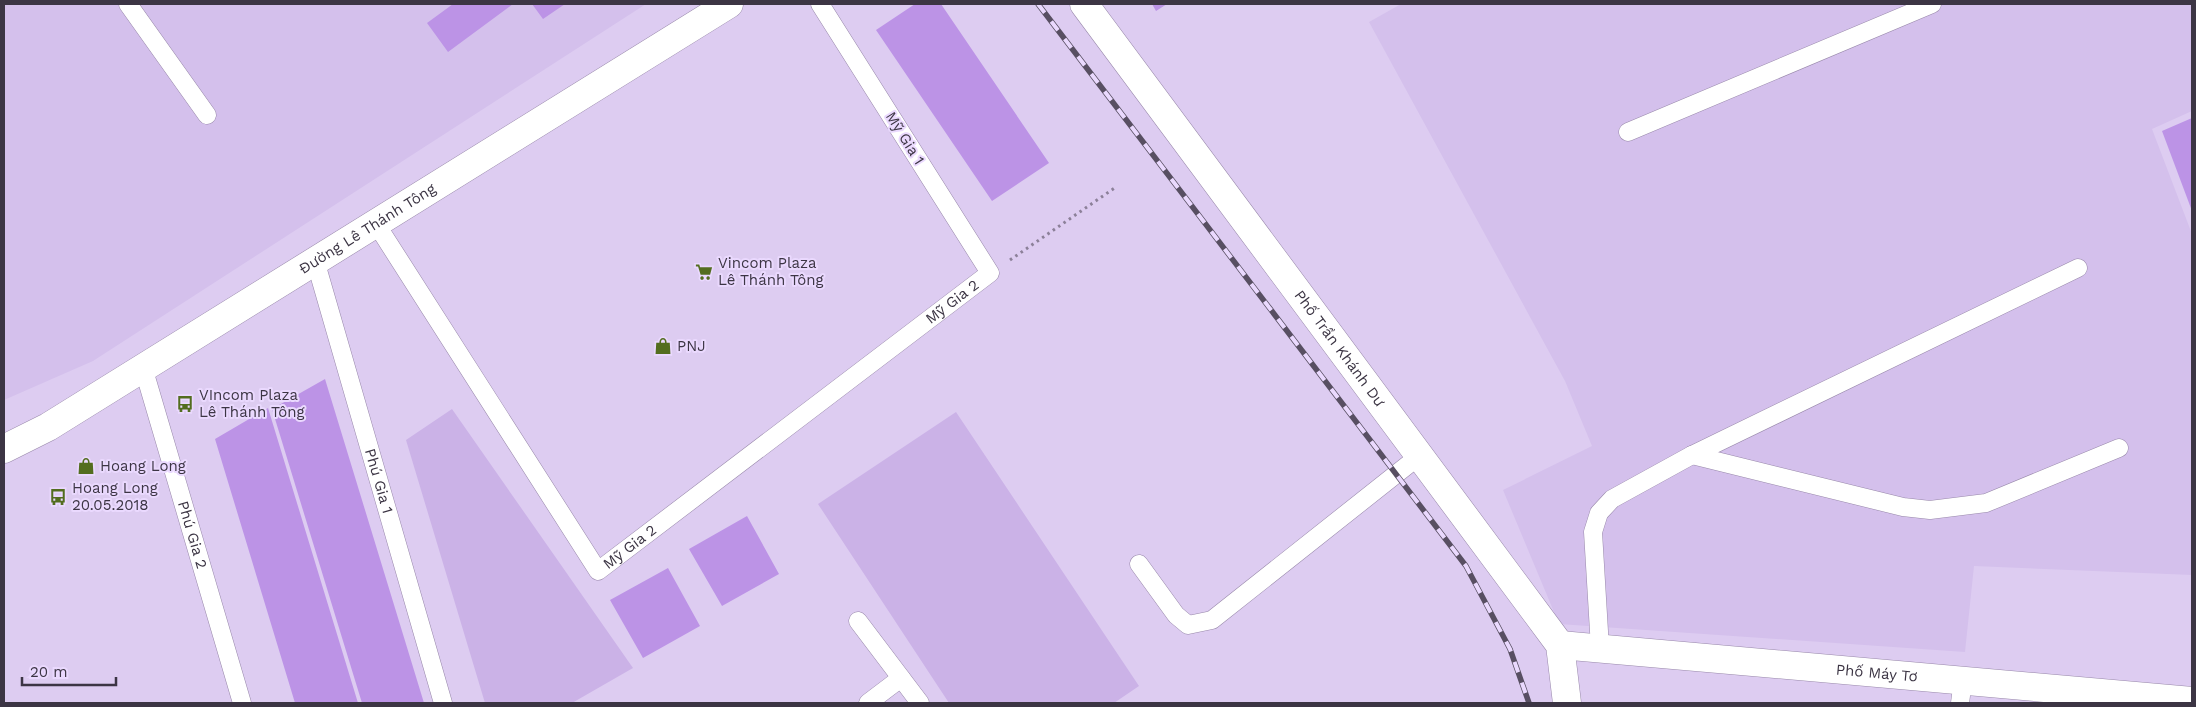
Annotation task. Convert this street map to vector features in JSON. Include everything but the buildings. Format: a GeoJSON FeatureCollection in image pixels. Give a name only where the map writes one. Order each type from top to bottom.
{"type":"FeatureCollection","features":[{"type":"Feature","properties":{"kind":"street","name":"Đường Lê Thánh Tông"},"geometry":{"type":"LineString","coordinates":[[4,449],[48,427],[375,222],[729,4]]}},
{"type":"Feature","properties":{"kind":"street","name":"Phố Trần Khánh Dư"},"geometry":{"type":"LineString","coordinates":[[1084,4],[1560,645],[1567,703]]}},
{"type":"Feature","properties":{"kind":"street","name":"Phố Máy Tơ"},"geometry":{"type":"LineString","coordinates":[[1560,645],[1600,648],[1961,691],[2192,701]]}},
{"type":"Feature","properties":{"kind":"lane"},"geometry":{"type":"LineString","coordinates":[[128,4],[207,115]]}},
{"type":"Feature","properties":{"kind":"lane","name":"Mỹ Gia 1"},"geometry":{"type":"LineString","coordinates":[[820,4],[990,273]]}},
{"type":"Feature","properties":{"kind":"lane"},"geometry":{"type":"LineString","coordinates":[[1628,132],[1932,4]]}},
{"type":"Feature","properties":{"kind":"lane","name":"Mỹ Gia 2"},"geometry":{"type":"LineString","coordinates":[[375,222],[598,571],[990,273]]}},
{"type":"Feature","properties":{"kind":"lane","name":"Phú Gia 1"},"geometry":{"type":"LineString","coordinates":[[315,260],[443,703]]}},
{"type":"Feature","properties":{"kind":"lane"},"geometry":{"type":"LineString","coordinates":[[1600,648],[1593,532],[1599,513],[1612,498],[1692,455],[2078,268]]}},
{"type":"Feature","properties":{"kind":"lane","name":"Phú Gia 2"},"geometry":{"type":"LineString","coordinates":[[143,367],[242,703]]}},
{"type":"Feature","properties":{"kind":"lane"},"geometry":{"type":"LineString","coordinates":[[1692,455],[1903,507],[1930,510],[1986,503],[2120,448]]}},
{"type":"Feature","properties":{"kind":"lane"},"geometry":{"type":"LineString","coordinates":[[1139,564],[1176,615],[1188,625],[1212,620],[1419,456]]}},
{"type":"Feature","properties":{"kind":"lane"},"geometry":{"type":"LineString","coordinates":[[858,621],[920,703]]}},
{"type":"Feature","properties":{"kind":"lane"},"geometry":{"type":"LineString","coordinates":[[868,703],[901,678]]}},
{"type":"Feature","properties":{"kind":"path"},"geometry":{"type":"LineString","coordinates":[[990,273],[1116,186]]}},
{"type":"Feature","properties":{"kind":"shaded area"},"geometry":{"type":"Polygon","coordinates":[[[4,4],[646,4],[93,361],[4,400],[4,4]]]}},
{"type":"Feature","properties":{"kind":"shaded area"},"geometry":{"type":"Polygon","coordinates":[[[1401,4],[2192,4],[2192,111],[2152,129],[2192,234],[2192,575],[1974,566],[1965,652],[1559,624],[1503,490],[1592,446],[1565,381],[1369,22],[1401,4]]]}},
{"type":"Feature","properties":{"kind":"shaded area"},"geometry":{"type":"Polygon","coordinates":[[[452,409],[633,668],[572,703],[485,703],[406,440],[452,409]]]}},
{"type":"Feature","properties":{"kind":"shaded area"},"geometry":{"type":"Polygon","coordinates":[[[956,412],[1139,686],[1114,703],[949,703],[818,504],[956,412]]]}},
{"type":"Feature","properties":{"kind":"railway"},"geometry":{"type":"LineString","coordinates":[[1038,4],[1466,566],[1510,649],[1529,703]]}},
{"type":"Feature","properties":{"kind":"place","name":"Vincom Plaza Lê Thánh Tông"},"geometry":{"type":"Point","coordinates":[704,272]}},
{"type":"Feature","properties":{"kind":"place","name":"PNJ"},"geometry":{"type":"Point","coordinates":[663,346]}},
{"type":"Feature","properties":{"kind":"place","name":"VIncom Plaza Lê Thánh Tông"},"geometry":{"type":"Point","coordinates":[185,404]}},
{"type":"Feature","properties":{"kind":"place","name":"Hoang Long"},"geometry":{"type":"Point","coordinates":[86,466]}},
{"type":"Feature","properties":{"kind":"place","name":"Hoang Long 20.05.2018"},"geometry":{"type":"Point","coordinates":[58,497]}}]}
